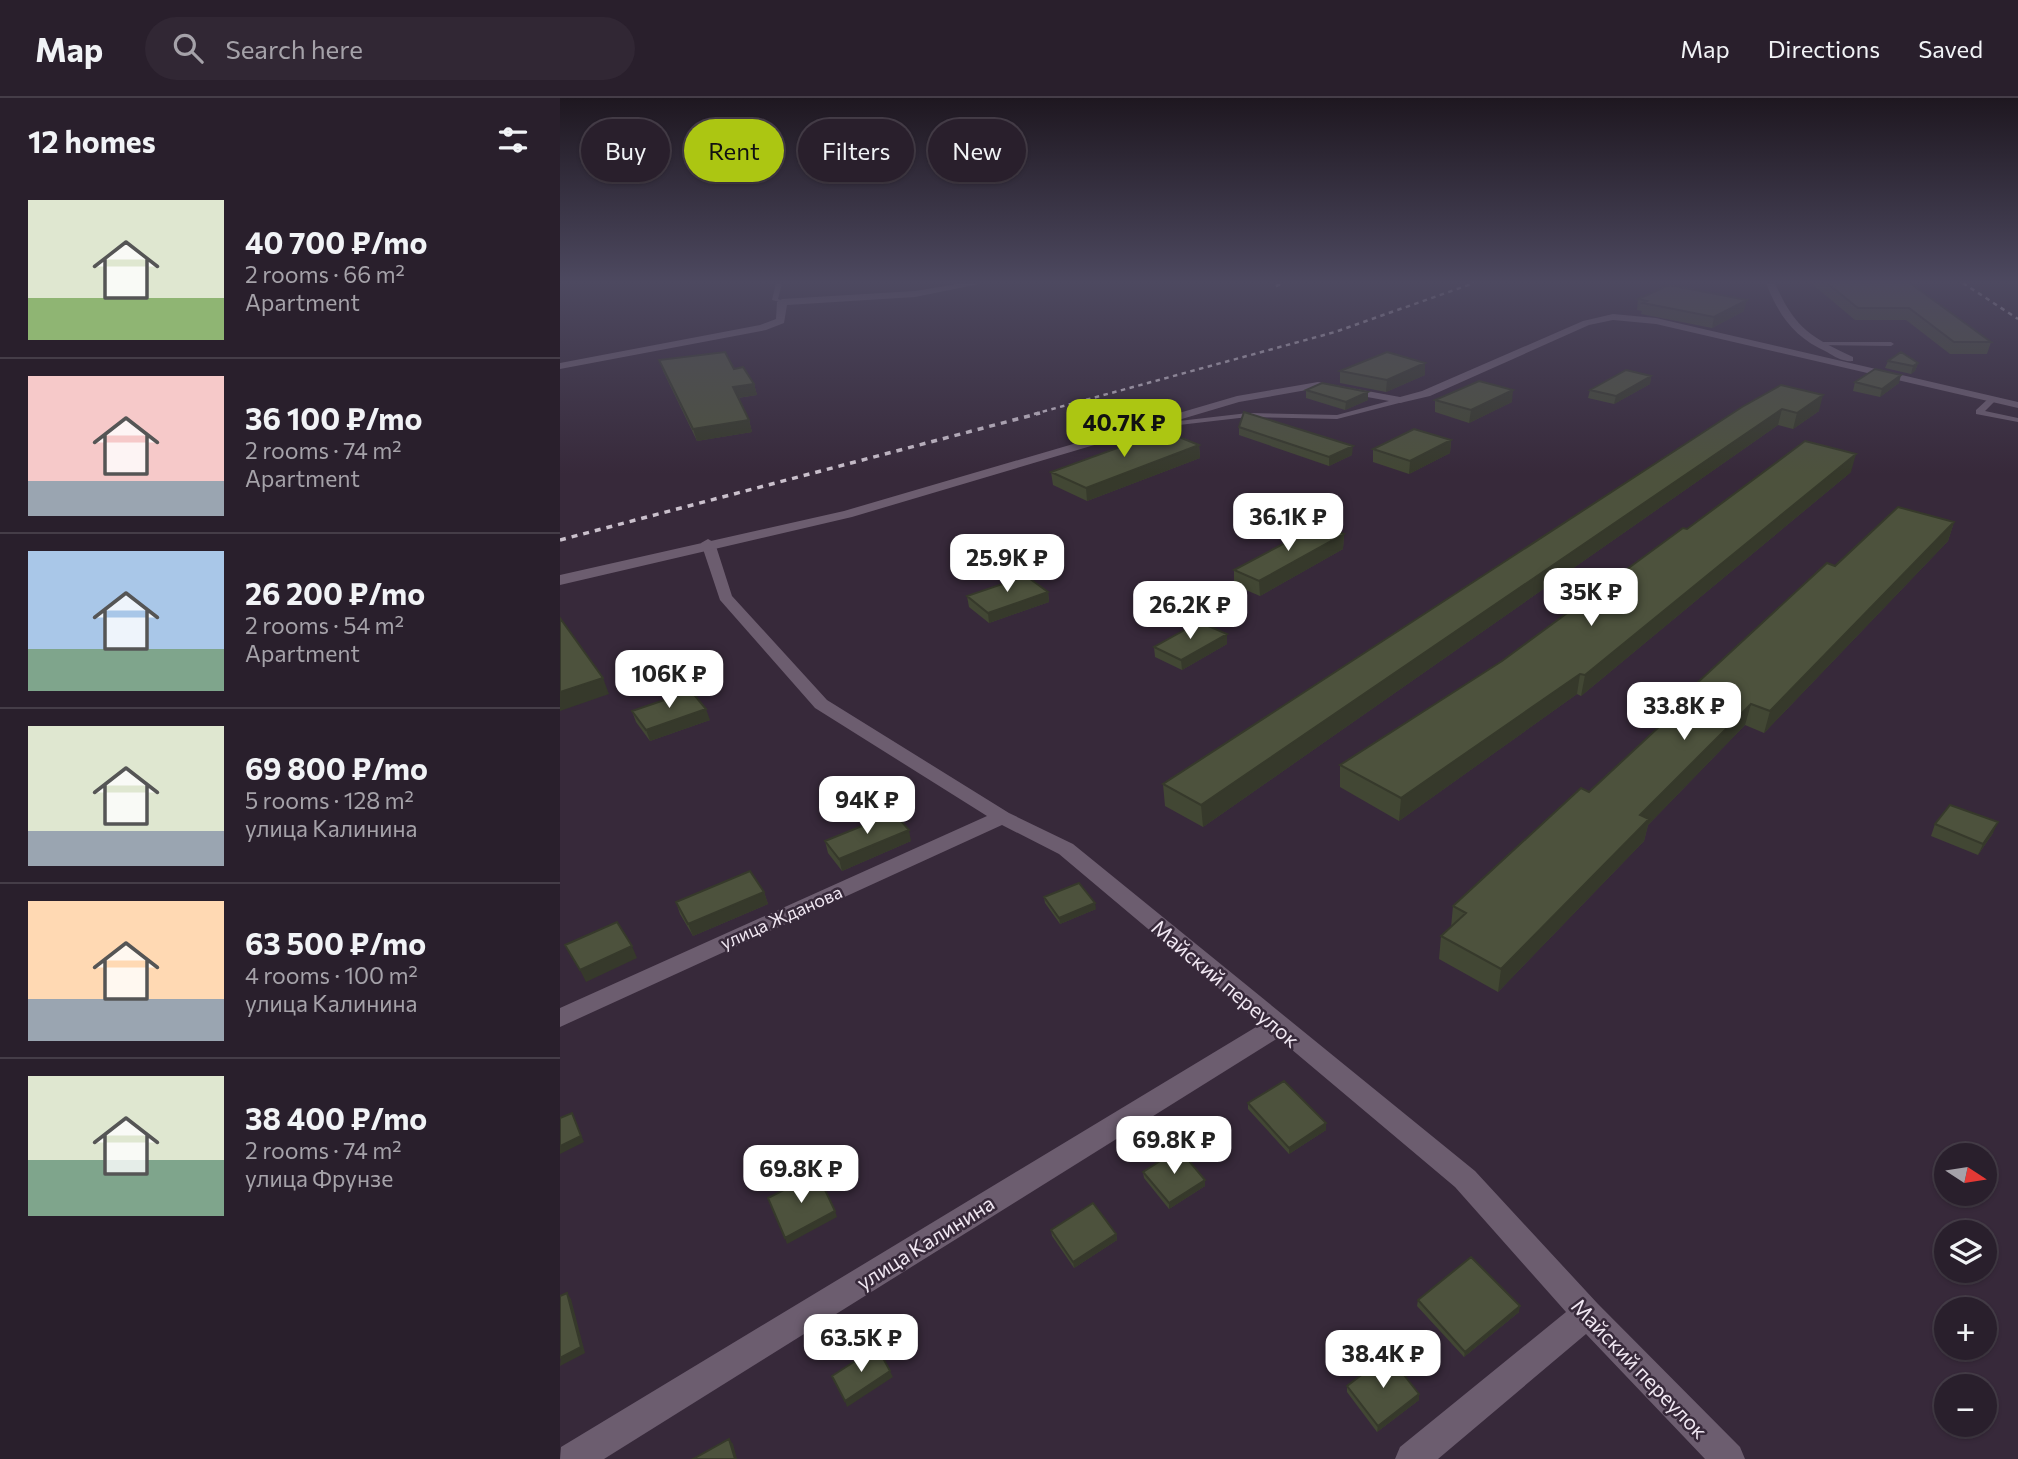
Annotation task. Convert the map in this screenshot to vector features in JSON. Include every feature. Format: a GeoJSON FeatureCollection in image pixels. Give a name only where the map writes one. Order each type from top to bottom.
{"type":"FeatureCollection","features":[{"type":"Feature","properties":{"kind":"street"},"geometry":{"type":"LineString","coordinates":[[560,366],[664,347]]}},
{"type":"Feature","properties":{"kind":"street"},"geometry":{"type":"LineString","coordinates":[[560,580],[708,543],[847,514],[1153,426],[1237,399],[1318,385],[1400,400],[1426,394],[1533,347]]}},
{"type":"Feature","properties":{"kind":"street"},"geometry":{"type":"LineString","coordinates":[[1762,347],[2018,405]]}},
{"type":"Feature","properties":{"kind":"street"},"geometry":{"type":"LineString","coordinates":[[1824,347],[1905,381]]}},
{"type":"Feature","properties":{"kind":"street","name":"Майский переулок"},"geometry":{"type":"LineString","coordinates":[[708,543],[725,597],[821,705],[1002,817],[1066,849],[1465,1180],[1587,1314],[1728,1459]]}},
{"type":"Feature","properties":{"kind":"street","name":"улица Жданова"},"geometry":{"type":"LineString","coordinates":[[560,1018],[1002,817]]}},
{"type":"Feature","properties":{"kind":"street","name":"улица Калинина"},"geometry":{"type":"LineString","coordinates":[[573,1459],[1278,1026]]}},
{"type":"Feature","properties":{"kind":"street"},"geometry":{"type":"LineString","coordinates":[[1412,1459],[1587,1314]]}},
{"type":"Feature","properties":{"kind":"lane"},"geometry":{"type":"LineString","coordinates":[[1153,426],[1248,415],[1337,417],[1400,400]]}},
{"type":"Feature","properties":{"kind":"lane"},"geometry":{"type":"LineString","coordinates":[[1992,400],[1979,412],[2018,420]]}},
{"type":"Feature","properties":{"kind":"building"},"geometry":{"type":"Polygon","coordinates":[[[725,352],[734,369],[743,367],[754,384],[733,387],[749,420],[693,429],[659,360],[725,352]]]}},
{"type":"Feature","properties":{"kind":"building"},"geometry":{"type":"Polygon","coordinates":[[[1387,352],[1425,363],[1387,380],[1340,371],[1387,352]]]}},
{"type":"Feature","properties":{"kind":"building"},"geometry":{"type":"Polygon","coordinates":[[[1901,352],[1918,363],[1913,366],[1888,361],[1901,352]]]}},
{"type":"Feature","properties":{"kind":"building"},"geometry":{"type":"Polygon","coordinates":[[[1875,369],[1901,375],[1882,389],[1855,382],[1875,369]]]}},
{"type":"Feature","properties":{"kind":"building"},"geometry":{"type":"Polygon","coordinates":[[[1626,370],[1651,376],[1616,396],[1590,390],[1626,370]]]}},
{"type":"Feature","properties":{"kind":"building"},"geometry":{"type":"Polygon","coordinates":[[[1479,381],[1513,390],[1471,410],[1435,400],[1479,381]]]}},
{"type":"Feature","properties":{"kind":"building"},"geometry":{"type":"Polygon","coordinates":[[[1322,383],[1368,392],[1346,402],[1306,390],[1322,383]]]}},
{"type":"Feature","properties":{"kind":"building"},"geometry":{"type":"Polygon","coordinates":[[[1781,385],[1823,395],[1797,413],[1782,409],[1201,805],[1163,784],[1742,407],[1781,385]]]}},
{"type":"Feature","properties":{"kind":"building"},"geometry":{"type":"Polygon","coordinates":[[[1244,412],[1353,446],[1329,457],[1239,427],[1244,412]]]}},
{"type":"Feature","properties":{"kind":"building"},"geometry":{"type":"Polygon","coordinates":[[[1414,429],[1451,440],[1410,461],[1373,449],[1414,429]]]}},
{"type":"Feature","properties":{"kind":"building"},"geometry":{"type":"Polygon","coordinates":[[[1164,431],[1199,445],[1086,488],[1051,472],[1164,431]]]}},
{"type":"Feature","properties":{"kind":"building"},"geometry":{"type":"Polygon","coordinates":[[[1805,441],[1856,454],[1585,675],[1580,674],[1401,798],[1340,765],[1502,661],[1805,441]]]}},
{"type":"Feature","properties":{"kind":"building"},"geometry":{"type":"Polygon","coordinates":[[[1898,507],[1954,522],[1770,711],[1751,704],[1640,815],[1649,819],[1501,969],[1441,936],[1466,913],[1453,906],[1581,788],[1589,792],[1703,686],[1696,684],[1827,563],[1835,566],[1898,507]]]}},
{"type":"Feature","properties":{"kind":"building"},"geometry":{"type":"Polygon","coordinates":[[[1319,525],[1344,534],[1259,581],[1234,570],[1319,525]]]}},
{"type":"Feature","properties":{"kind":"building"},"geometry":{"type":"Polygon","coordinates":[[[1026,576],[1048,592],[988,613],[967,596],[1026,576]]]}},
{"type":"Feature","properties":{"kind":"building"},"geometry":{"type":"Polygon","coordinates":[[[560,618],[603,678],[560,692],[560,618]]]}},
{"type":"Feature","properties":{"kind":"building"},"geometry":{"type":"Polygon","coordinates":[[[1199,622],[1227,634],[1181,660],[1154,647],[1199,622]]]}},
{"type":"Feature","properties":{"kind":"building"},"geometry":{"type":"Polygon","coordinates":[[[691,691],[706,709],[646,730],[632,711],[691,691]]]}},
{"type":"Feature","properties":{"kind":"building"},"geometry":{"type":"Polygon","coordinates":[[[1950,805],[1998,822],[1983,844],[1935,824],[1950,805]]]}},
{"type":"Feature","properties":{"kind":"building"},"geometry":{"type":"Polygon","coordinates":[[[894,813],[909,830],[839,859],[825,841],[894,813]]]}},
{"type":"Feature","properties":{"kind":"building"},"geometry":{"type":"Polygon","coordinates":[[[750,871],[764,892],[688,924],[676,902],[750,871]]]}},
{"type":"Feature","properties":{"kind":"building"},"geometry":{"type":"Polygon","coordinates":[[[1079,883],[1095,903],[1059,918],[1044,897],[1079,883]]]}},
{"type":"Feature","properties":{"kind":"building"},"geometry":{"type":"Polygon","coordinates":[[[617,922],[632,946],[580,970],[565,945],[617,922]]]}},
{"type":"Feature","properties":{"kind":"building"},"geometry":{"type":"Polygon","coordinates":[[[1284,1081],[1326,1123],[1289,1148],[1248,1103],[1284,1081]]]}},
{"type":"Feature","properties":{"kind":"building"},"geometry":{"type":"Polygon","coordinates":[[[572,1113],[581,1136],[560,1146],[560,1118],[572,1113]]]}},
{"type":"Feature","properties":{"kind":"building"},"geometry":{"type":"Polygon","coordinates":[[[1179,1149],[1205,1180],[1169,1203],[1143,1172],[1179,1149]]]}},
{"type":"Feature","properties":{"kind":"building"},"geometry":{"type":"Polygon","coordinates":[[[817,1173],[835,1211],[785,1238],[768,1198],[817,1173]]]}},
{"type":"Feature","properties":{"kind":"building"},"geometry":{"type":"Polygon","coordinates":[[[1093,1203],[1116,1234],[1073,1262],[1051,1230],[1093,1203]]]}},
{"type":"Feature","properties":{"kind":"building"},"geometry":{"type":"Polygon","coordinates":[[[1471,1257],[1520,1306],[1465,1352],[1418,1300],[1471,1257]]]}},
{"type":"Feature","properties":{"kind":"building"},"geometry":{"type":"Polygon","coordinates":[[[567,1293],[581,1347],[560,1358],[560,1296],[567,1293]]]}},
{"type":"Feature","properties":{"kind":"building"},"geometry":{"type":"Polygon","coordinates":[[[877,1347],[890,1371],[845,1401],[832,1376],[877,1347]]]}},
{"type":"Feature","properties":{"kind":"building"},"geometry":{"type":"Polygon","coordinates":[[[1388,1355],[1419,1394],[1378,1426],[1347,1386],[1388,1355]]]}},
{"type":"Feature","properties":{"kind":"building"},"geometry":{"type":"Polygon","coordinates":[[[729,1439],[735,1459],[693,1459],[729,1439]]]}},
{"type":"Feature","properties":{"kind":"railway"},"geometry":{"type":"LineString","coordinates":[[1034,414],[1282,347]]}},
{"type":"Feature","properties":{"kind":"railway"},"geometry":{"type":"LineString","coordinates":[[560,540],[1040,413]]}}]}
